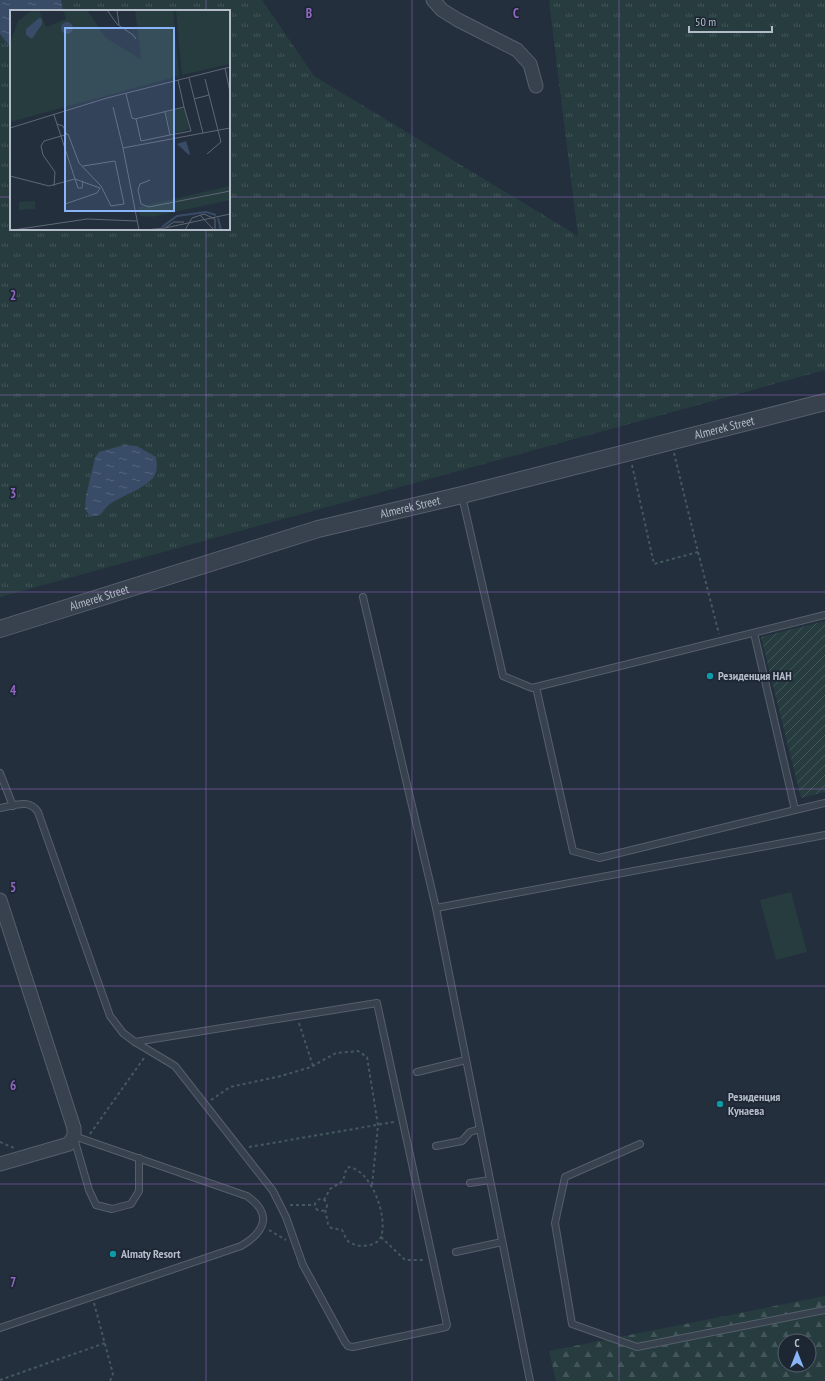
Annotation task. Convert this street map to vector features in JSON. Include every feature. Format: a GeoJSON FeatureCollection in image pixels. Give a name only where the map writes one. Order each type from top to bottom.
{"type":"FeatureCollection","features":[{"type":"Feature","properties":{"kind":"street"},"geometry":{"type":"LineString","coordinates":[[433,0],[442,10],[458,20],[517,50],[530,64],[536,86]]}},
{"type":"Feature","properties":{"kind":"street","name":"Almerek Street"},"geometry":{"type":"LineString","coordinates":[[0,629],[318,529],[462,495],[825,402]]}},
{"type":"Feature","properties":{"kind":"street"},"geometry":{"type":"LineString","coordinates":[[0,900],[74,1128],[80,1138],[69,1144],[0,1164]]}},
{"type":"Feature","properties":{"kind":"lane"},"geometry":{"type":"LineString","coordinates":[[462,495],[503,676],[532,688],[825,616]]}},
{"type":"Feature","properties":{"kind":"lane"},"geometry":{"type":"LineString","coordinates":[[363,597],[436,908],[530,1381]]}},
{"type":"Feature","properties":{"kind":"lane"},"geometry":{"type":"LineString","coordinates":[[754,633],[794,810]]}},
{"type":"Feature","properties":{"kind":"lane"},"geometry":{"type":"LineString","coordinates":[[536,687],[573,851],[599,858],[825,803]]}},
{"type":"Feature","properties":{"kind":"lane"},"geometry":{"type":"LineString","coordinates":[[0,773],[13,806]]}},
{"type":"Feature","properties":{"kind":"lane"},"geometry":{"type":"LineString","coordinates":[[0,808],[27,803],[34,806],[38,812],[110,1016],[123,1033],[135,1042],[175,1066],[273,1191],[280,1205],[303,1265],[348,1346],[353,1347],[446,1327],[447,1325],[377,1003],[135,1042]]}},
{"type":"Feature","properties":{"kind":"lane"},"geometry":{"type":"LineString","coordinates":[[436,908],[825,835]]}},
{"type":"Feature","properties":{"kind":"lane"},"geometry":{"type":"LineString","coordinates":[[417,1072],[466,1060]]}},
{"type":"Feature","properties":{"kind":"lane"},"geometry":{"type":"LineString","coordinates":[[436,1146],[462,1141],[470,1132],[480,1129]]}},
{"type":"Feature","properties":{"kind":"lane"},"geometry":{"type":"LineString","coordinates":[[0,1328],[241,1246],[257,1234],[263,1226],[264,1220],[261,1209],[247,1196],[139,1158],[80,1138],[89,1190],[96,1205],[112,1209],[130,1204],[139,1191],[139,1158]]}},
{"type":"Feature","properties":{"kind":"lane"},"geometry":{"type":"LineString","coordinates":[[640,1144],[564,1177],[555,1224],[572,1324],[637,1347],[825,1310]]}},
{"type":"Feature","properties":{"kind":"lane"},"geometry":{"type":"LineString","coordinates":[[470,1184],[490,1180]]}},
{"type":"Feature","properties":{"kind":"lane"},"geometry":{"type":"LineString","coordinates":[[456,1252],[502,1242]]}},
{"type":"Feature","properties":{"kind":"path"},"geometry":{"type":"LineString","coordinates":[[671,441],[721,642]]}},
{"type":"Feature","properties":{"kind":"path"},"geometry":{"type":"LineString","coordinates":[[630,452],[654,564],[698,552]]}},
{"type":"Feature","properties":{"kind":"path"},"geometry":{"type":"LineString","coordinates":[[296,1016],[313,1066]]}},
{"type":"Feature","properties":{"kind":"path"},"geometry":{"type":"LineString","coordinates":[[80,1138],[149,1050]]}},
{"type":"Feature","properties":{"kind":"path"},"geometry":{"type":"LineString","coordinates":[[205,1104],[230,1087],[281,1076],[313,1066],[336,1053],[358,1051],[367,1057],[378,1125],[372,1186]]}},
{"type":"Feature","properties":{"kind":"path"},"geometry":{"type":"LineString","coordinates":[[240,1148],[403,1121]]}},
{"type":"Feature","properties":{"kind":"path"},"geometry":{"type":"LineString","coordinates":[[349,1167],[361,1172],[372,1186],[378,1202],[381,1237],[377,1242],[368,1246],[357,1245],[348,1241],[342,1230],[331,1228],[328,1224],[325,1209],[327,1205],[324,1200],[330,1189],[343,1181],[346,1170],[349,1167]]}},
{"type":"Feature","properties":{"kind":"path"},"geometry":{"type":"LineString","coordinates":[[315,1205],[318,1200],[324,1200]]}},
{"type":"Feature","properties":{"kind":"path"},"geometry":{"type":"LineString","coordinates":[[280,1205],[315,1205]]}},
{"type":"Feature","properties":{"kind":"path"},"geometry":{"type":"LineString","coordinates":[[315,1205],[318,1210],[325,1209]]}},
{"type":"Feature","properties":{"kind":"path"},"geometry":{"type":"LineString","coordinates":[[263,1226],[296,1246]]}},
{"type":"Feature","properties":{"kind":"path"},"geometry":{"type":"LineString","coordinates":[[381,1237],[405,1260],[433,1260]]}},
{"type":"Feature","properties":{"kind":"path"},"geometry":{"type":"LineString","coordinates":[[92,1296],[113,1374],[110,1381]]}},
{"type":"Feature","properties":{"kind":"path"},"geometry":{"type":"LineString","coordinates":[[0,1380],[105,1343]]}},
{"type":"Feature","properties":{"kind":"green space"},"geometry":{"type":"Polygon","coordinates":[[[0,0],[262,0],[314,76],[578,236],[549,0],[825,0],[825,370],[0,597],[0,0]]]}},
{"type":"Feature","properties":{"kind":"green space"},"geometry":{"type":"Polygon","coordinates":[[[825,621],[825,792],[801,798],[761,637],[825,621]]]}},
{"type":"Feature","properties":{"kind":"green space"},"geometry":{"type":"Polygon","coordinates":[[[791,892],[807,952],[776,960],[760,900],[791,892]]]}},
{"type":"Feature","properties":{"kind":"green space"},"geometry":{"type":"Polygon","coordinates":[[[825,1296],[825,1381],[556,1381],[549,1351],[825,1296]]]}},
{"type":"Feature","properties":{"kind":"water"},"geometry":{"type":"Polygon","coordinates":[[[0,0],[61,0],[63,10],[10,10],[10,47],[0,34],[0,0]]]}},
{"type":"Feature","properties":{"kind":"water"},"geometry":{"type":"Polygon","coordinates":[[[124,445],[137,446],[156,457],[157,468],[155,476],[143,486],[107,506],[101,514],[90,516],[85,509],[86,496],[95,458],[99,452],[124,445]]]}},
{"type":"Feature","properties":{"kind":"place","name":"Резиденция НАН"},"geometry":{"type":"Point","coordinates":[710,676]}},
{"type":"Feature","properties":{"kind":"place","name":"Резиденция Кунаева"},"geometry":{"type":"Point","coordinates":[720,1104]}},
{"type":"Feature","properties":{"kind":"place","name":"Almaty Resort"},"geometry":{"type":"Point","coordinates":[113,1254]}}]}
